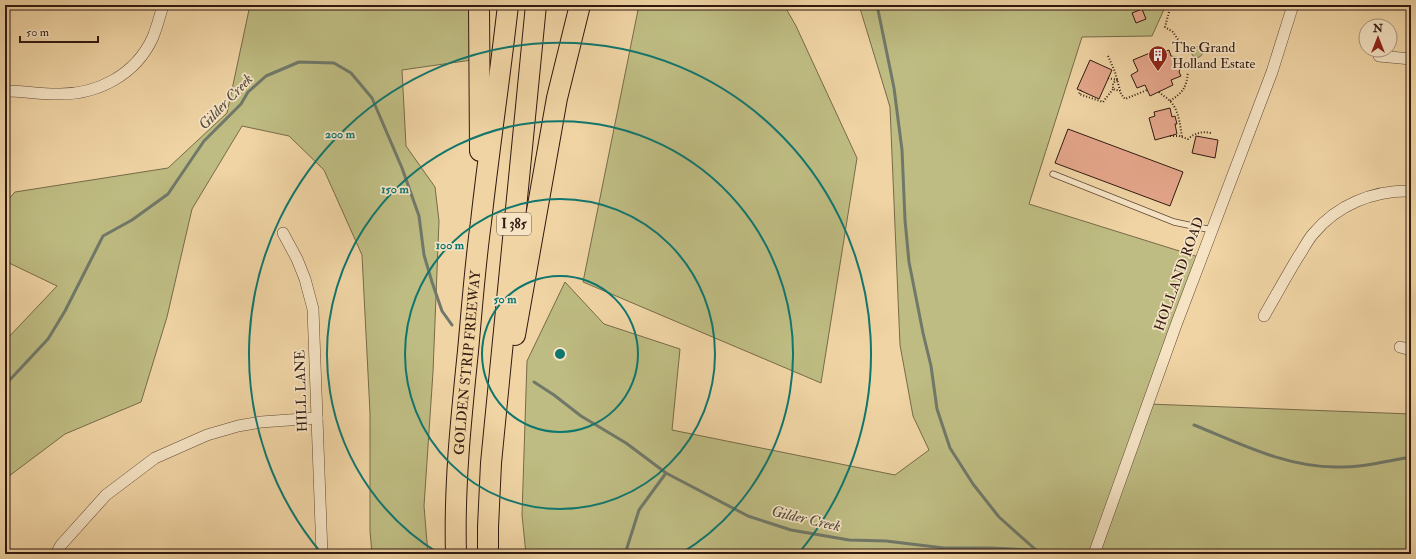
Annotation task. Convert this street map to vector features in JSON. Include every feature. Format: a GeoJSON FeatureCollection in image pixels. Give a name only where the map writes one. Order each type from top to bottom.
{"type":"FeatureCollection","features":[{"type":"Feature","properties":{"kind":"highway"},"geometry":{"type":"LineString","coordinates":[[479,5],[481,222]]}},
{"type":"Feature","properties":{"kind":"highway","name":"GOLDEN STRIP FREEWAY"},"geometry":{"type":"LineString","coordinates":[[456,554],[455,519],[457,471],[481,222],[508,5]]}},
{"type":"Feature","properties":{"kind":"highway","name":"I 385"},"geometry":{"type":"LineString","coordinates":[[488,554],[492,443],[536,5]]}},
{"type":"Feature","properties":{"kind":"highway"},"geometry":{"type":"LineString","coordinates":[[492,443],[517,323],[557,98],[580,5]]}},
{"type":"Feature","properties":{"kind":"street"},"geometry":{"type":"LineString","coordinates":[[5,91],[58,94],[76,93],[90,90],[115,80],[127,72],[146,50],[152,38],[163,5]]}},
{"type":"Feature","properties":{"kind":"street","name":"HOLLAND ROAD"},"geometry":{"type":"LineString","coordinates":[[1094,554],[1212,230],[1272,72],[1293,5]]}},
{"type":"Feature","properties":{"kind":"street"},"geometry":{"type":"LineString","coordinates":[[1398,58],[1411,59]]}},
{"type":"Feature","properties":{"kind":"street"},"geometry":{"type":"LineString","coordinates":[[1264,316],[1307,242],[1324,222],[1346,206],[1365,198],[1391,191],[1411,191]]}},
{"type":"Feature","properties":{"kind":"street","name":"HILL LANE"},"geometry":{"type":"LineString","coordinates":[[283,233],[297,259],[312,309],[322,554]]}},
{"type":"Feature","properties":{"kind":"street"},"geometry":{"type":"LineString","coordinates":[[56,554],[61,545],[106,496],[155,458],[207,435],[238,426],[261,422],[317,418]]}},
{"type":"Feature","properties":{"kind":"lane"},"geometry":{"type":"LineString","coordinates":[[1053,174],[1174,222],[1212,230]]}},
{"type":"Feature","properties":{"kind":"path"},"geometry":{"type":"LineString","coordinates":[[1169,12],[1165,27],[1173,32],[1180,44]]}},
{"type":"Feature","properties":{"kind":"path"},"geometry":{"type":"LineString","coordinates":[[1108,56],[1117,80],[1120,94],[1125,99],[1147,90]]}},
{"type":"Feature","properties":{"kind":"path"},"geometry":{"type":"LineString","coordinates":[[1170,101],[1182,92],[1187,84],[1188,72]]}},
{"type":"Feature","properties":{"kind":"path"},"geometry":{"type":"LineString","coordinates":[[1108,78],[1117,80]]}},
{"type":"Feature","properties":{"kind":"path"},"geometry":{"type":"LineString","coordinates":[[1081,90],[1079,94],[1103,102],[1113,89],[1113,83],[1117,80]]}},
{"type":"Feature","properties":{"kind":"path"},"geometry":{"type":"LineString","coordinates":[[1113,89],[1120,91]]}},
{"type":"Feature","properties":{"kind":"path"},"geometry":{"type":"LineString","coordinates":[[1159,92],[1170,101],[1182,137]]}},
{"type":"Feature","properties":{"kind":"path"},"geometry":{"type":"LineString","coordinates":[[1170,136],[1188,139],[1204,131],[1211,132]]}},
{"type":"Feature","properties":{"kind":"shaded area"},"geometry":{"type":"Polygon","coordinates":[[[250,5],[470,5],[472,60],[402,70],[406,146],[435,187],[439,221],[433,372],[424,506],[428,554],[372,554],[370,531],[370,413],[362,255],[324,170],[289,136],[242,126],[192,209],[167,317],[141,402],[65,434],[5,479],[5,341],[57,286],[5,261],[5,203],[15,192],[168,168],[227,113],[250,5]]]}},
{"type":"Feature","properties":{"kind":"shaded area"},"geometry":{"type":"Polygon","coordinates":[[[639,5],[784,5],[796,26],[857,158],[821,383],[583,282],[639,5]]]}},
{"type":"Feature","properties":{"kind":"shaded area"},"geometry":{"type":"Polygon","coordinates":[[[859,5],[1166,5],[1152,36],[1082,37],[1029,204],[1205,259],[1148,404],[1411,414],[1411,554],[526,554],[522,515],[527,361],[565,282],[604,324],[680,349],[672,430],[895,475],[929,450],[913,416],[900,345],[890,107],[859,5]]]}},
{"type":"Feature","properties":{"kind":"shaded area"},"geometry":{"type":"Polygon","coordinates":[[[1195,47],[1199,47],[1201,48],[1201,56],[1195,57],[1192,54],[1192,50],[1195,47]]]}},
{"type":"Feature","properties":{"kind":"building"},"geometry":{"type":"Polygon","coordinates":[[[1142,9],[1146,19],[1136,23],[1132,13],[1142,9]]]}},
{"type":"Feature","properties":{"kind":"building","name":"The Grand Holland Estate"},"geometry":{"type":"Polygon","coordinates":[[[1157,50],[1159,54],[1169,50],[1171,56],[1180,58],[1182,64],[1179,72],[1181,76],[1171,80],[1173,85],[1150,96],[1145,85],[1137,88],[1131,75],[1138,71],[1133,60],[1157,50]]]}},
{"type":"Feature","properties":{"kind":"building"},"geometry":{"type":"Polygon","coordinates":[[[1090,60],[1112,70],[1099,99],[1077,89],[1090,60]]]}},
{"type":"Feature","properties":{"kind":"building"},"geometry":{"type":"Polygon","coordinates":[[[1170,108],[1172,117],[1175,116],[1177,134],[1155,140],[1149,118],[1155,116],[1154,112],[1170,108]]]}},
{"type":"Feature","properties":{"kind":"building"},"geometry":{"type":"Polygon","coordinates":[[[1068,129],[1183,172],[1170,206],[1055,163],[1068,129]]]}},
{"type":"Feature","properties":{"kind":"building"},"geometry":{"type":"Polygon","coordinates":[[[1196,136],[1218,140],[1215,158],[1192,153],[1196,136]]]}},
{"type":"Feature","properties":{"kind":"waterway"},"geometry":{"type":"LineString","coordinates":[[877,5],[894,88],[902,150],[905,220],[909,262],[931,366],[937,409],[950,448],[973,484],[999,517],[1036,550]]}},
{"type":"Feature","properties":{"kind":"waterway","name":"Gilder Creek"},"geometry":{"type":"LineString","coordinates":[[5,385],[48,339],[65,311],[103,236],[132,220],[168,194],[204,141],[241,104],[248,92],[266,76],[299,62],[334,63],[351,73],[372,98],[402,168],[419,216],[424,255],[432,282],[442,311],[452,325]]}},
{"type":"Feature","properties":{"kind":"waterway","name":"Gilder Creek"},"geometry":{"type":"LineString","coordinates":[[534,382],[581,416],[626,443],[666,473],[748,516],[791,530],[849,540],[886,541],[944,548],[1036,550],[1063,554]]}},
{"type":"Feature","properties":{"kind":"waterway"},"geometry":{"type":"LineString","coordinates":[[1194,425],[1263,453],[1299,463],[1317,466],[1345,467],[1374,464],[1411,457]]}},
{"type":"Feature","properties":{"kind":"waterway"},"geometry":{"type":"LineString","coordinates":[[625,554],[639,510],[666,473]]}},
{"type":"Feature","properties":{"kind":"place","name":"The Grand Holland Estate"},"geometry":{"type":"Point","coordinates":[1158,72]}}]}
